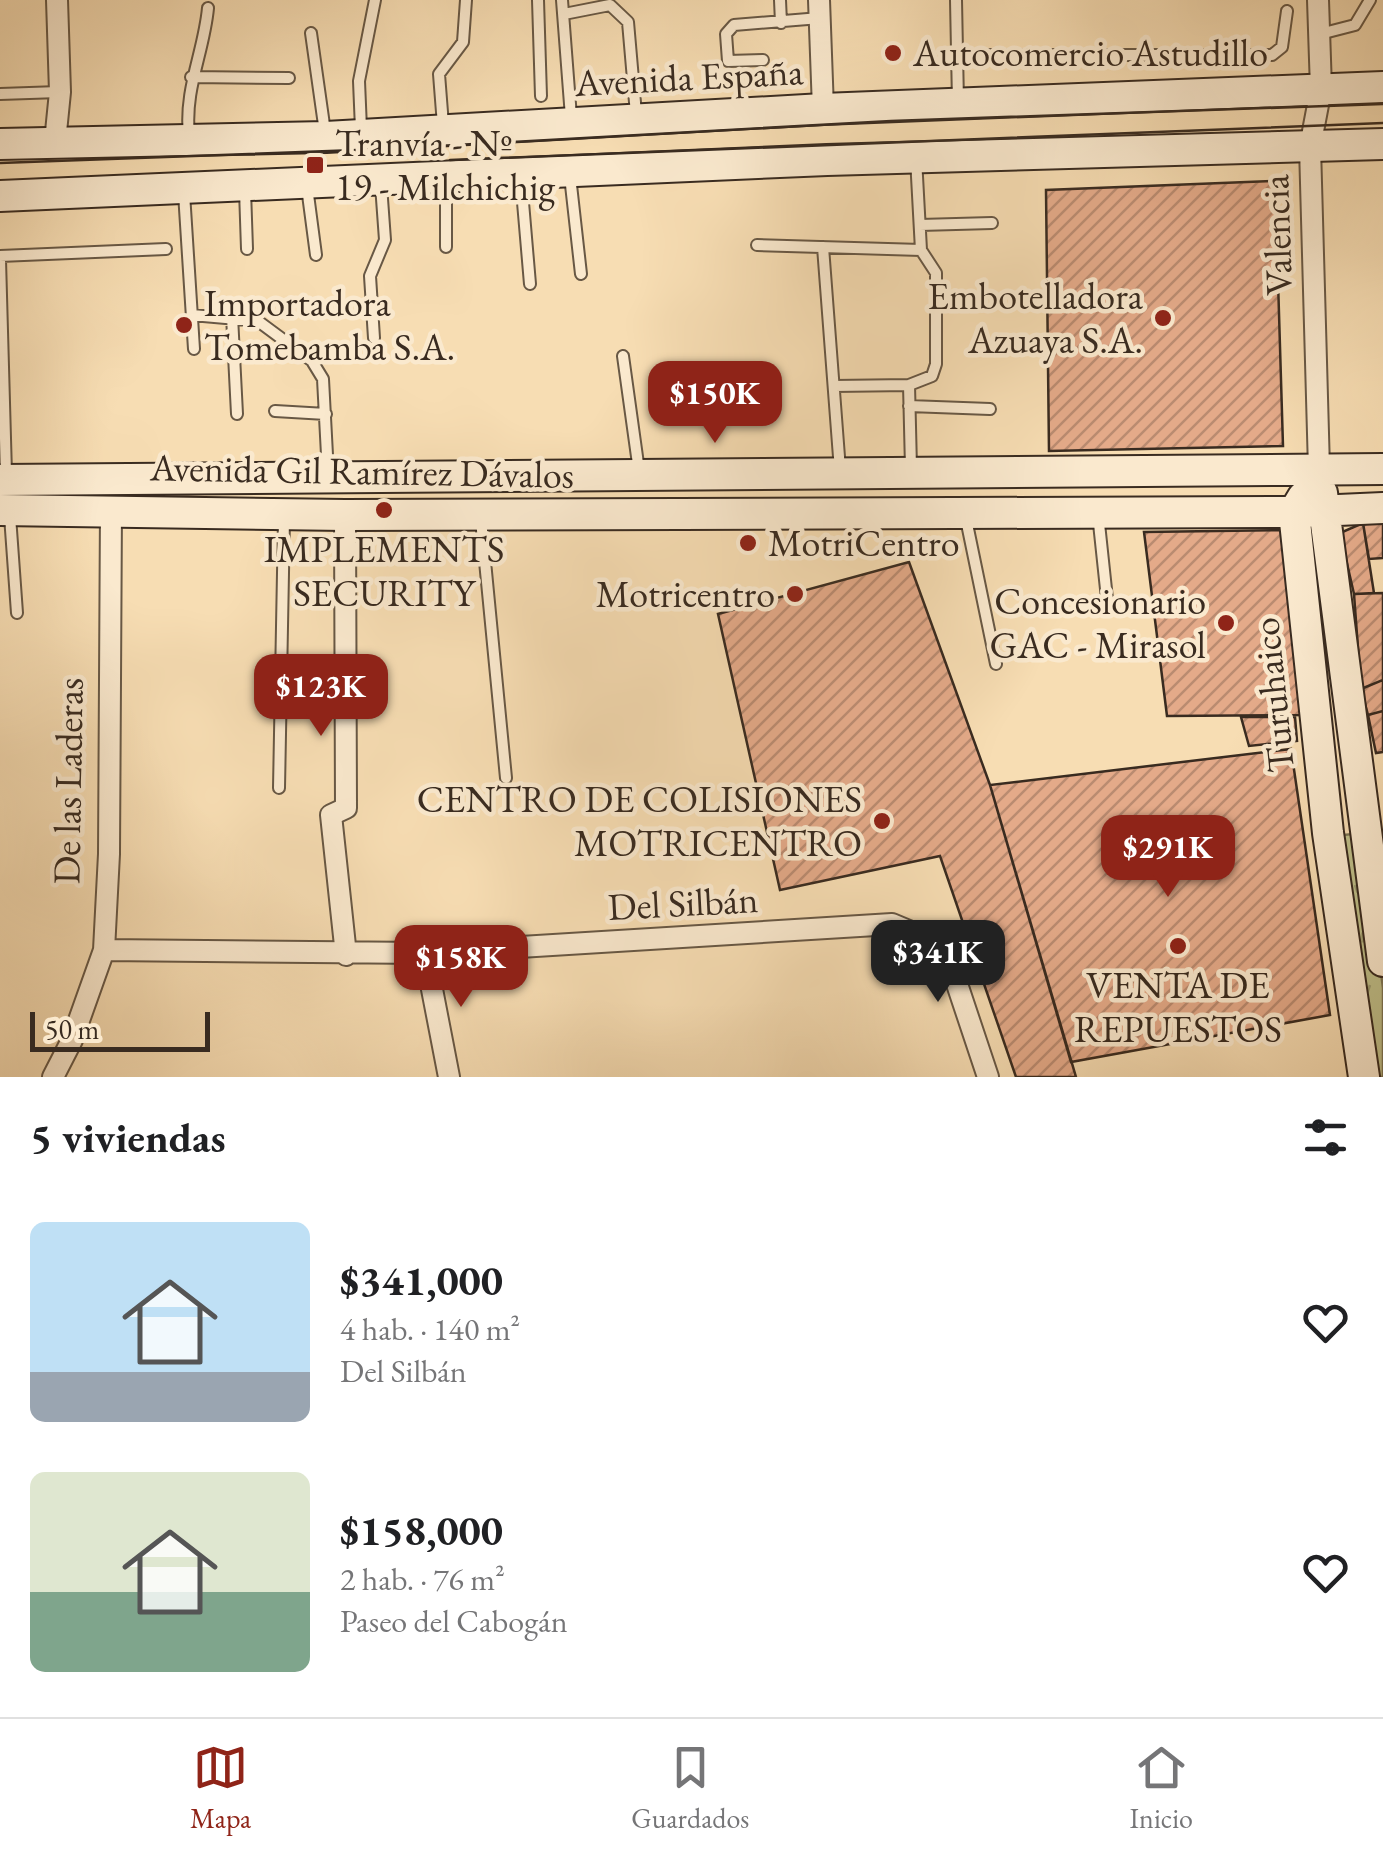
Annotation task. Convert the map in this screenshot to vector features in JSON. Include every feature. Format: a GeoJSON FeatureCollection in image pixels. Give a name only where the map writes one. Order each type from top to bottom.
{"type":"FeatureCollection","features":[{"type":"Feature","properties":{"kind":"main road","name":"Avenida España"},"geometry":{"type":"LineString","coordinates":[[0,144],[326,138],[823,109],[1383,87]]}},
{"type":"Feature","properties":{"kind":"main road"},"geometry":{"type":"LineString","coordinates":[[0,196],[569,170],[1383,144]]}},
{"type":"Feature","properties":{"kind":"main road","name":"Turuhaico"},"geometry":{"type":"LineString","coordinates":[[1320,469],[1309,511],[1307,660],[1364,1077]]}},
{"type":"Feature","properties":{"kind":"main road","name":"Avenida Gil Ramírez Dávalos"},"geometry":{"type":"LineString","coordinates":[[4,495],[110,476],[328,480],[1383,469]]}},
{"type":"Feature","properties":{"kind":"main road","name":"De las Laderas"},"geometry":{"type":"LineString","coordinates":[[110,476],[111,508]]}},
{"type":"Feature","properties":{"kind":"main road","name":"Avenida Gil Ramírez Dávalos"},"geometry":{"type":"LineString","coordinates":[[4,495],[111,508],[344,514],[1098,513],[1383,508]]}},
{"type":"Feature","properties":{"kind":"main road"},"geometry":{"type":"LineString","coordinates":[[1309,511],[1366,829],[1383,961]]}},
{"type":"Feature","properties":{"kind":"main road"},"geometry":{"type":"LineString","coordinates":[[1328,833],[1366,829]]}},
{"type":"Feature","properties":{"kind":"street"},"geometry":{"type":"LineString","coordinates":[[55,142],[60,92],[57,0]]}},
{"type":"Feature","properties":{"kind":"street","name":"Valencia"},"geometry":{"type":"LineString","coordinates":[[1318,0],[1321,89],[1310,146],[1320,469]]}},
{"type":"Feature","properties":{"kind":"street"},"geometry":{"type":"LineString","coordinates":[[819,9],[823,109]]}},
{"type":"Feature","properties":{"kind":"street","name":"De las Laderas"},"geometry":{"type":"LineString","coordinates":[[53,1077],[72,1040],[104,950],[109,854],[111,508]]}},
{"type":"Feature","properties":{"kind":"street"},"geometry":{"type":"LineString","coordinates":[[344,514],[346,808],[331,814],[346,955]]}},
{"type":"Feature","properties":{"kind":"street","name":"Del Silbán"},"geometry":{"type":"LineString","coordinates":[[104,950],[425,953],[892,924],[935,942],[950,960],[988,1077]]}},
{"type":"Feature","properties":{"kind":"street"},"geometry":{"type":"LineString","coordinates":[[425,953],[449,1077]]}},
{"type":"Feature","properties":{"kind":"lane"},"geometry":{"type":"LineString","coordinates":[[362,135],[360,80],[375,0]]}},
{"type":"Feature","properties":{"kind":"lane"},"geometry":{"type":"LineString","coordinates":[[444,131],[439,74],[463,42],[466,0]]}},
{"type":"Feature","properties":{"kind":"lane"},"geometry":{"type":"LineString","coordinates":[[538,0],[541,96]]}},
{"type":"Feature","properties":{"kind":"lane"},"geometry":{"type":"LineString","coordinates":[[562,0],[571,123]]}},
{"type":"Feature","properties":{"kind":"lane"},"geometry":{"type":"LineString","coordinates":[[780,0],[781,22]]}},
{"type":"Feature","properties":{"kind":"lane"},"geometry":{"type":"LineString","coordinates":[[956,0],[958,103]]}},
{"type":"Feature","properties":{"kind":"lane"},"geometry":{"type":"LineString","coordinates":[[1319,34],[1355,25],[1370,0]]}},
{"type":"Feature","properties":{"kind":"lane"},"geometry":{"type":"LineString","coordinates":[[564,14],[610,6],[628,22],[636,120]]}},
{"type":"Feature","properties":{"kind":"lane"},"geometry":{"type":"LineString","coordinates":[[190,140],[191,77],[206,34],[208,8]]}},
{"type":"Feature","properties":{"kind":"lane"},"geometry":{"type":"LineString","coordinates":[[763,60],[728,61],[726,34],[734,25],[781,22],[819,9]]}},
{"type":"Feature","properties":{"kind":"lane"},"geometry":{"type":"LineString","coordinates":[[957,55],[1272,55],[1282,46],[1287,12]]}},
{"type":"Feature","properties":{"kind":"lane"},"geometry":{"type":"LineString","coordinates":[[311,33],[326,138]]}},
{"type":"Feature","properties":{"kind":"lane"},"geometry":{"type":"LineString","coordinates":[[191,77],[288,78]]}},
{"type":"Feature","properties":{"kind":"lane"},"geometry":{"type":"LineString","coordinates":[[0,94],[60,92]]}},
{"type":"Feature","properties":{"kind":"lane"},"geometry":{"type":"LineString","coordinates":[[834,386],[909,385],[932,376],[936,364],[936,273],[921,250],[916,158]]}},
{"type":"Feature","properties":{"kind":"lane"},"geometry":{"type":"LineString","coordinates":[[569,170],[580,274]]}},
{"type":"Feature","properties":{"kind":"lane"},"geometry":{"type":"LineString","coordinates":[[520,173],[530,284]]}},
{"type":"Feature","properties":{"kind":"lane"},"geometry":{"type":"LineString","coordinates":[[446,176],[446,246]]}},
{"type":"Feature","properties":{"kind":"lane"},"geometry":{"type":"LineString","coordinates":[[374,338],[370,276],[385,240],[380,179]]}},
{"type":"Feature","properties":{"kind":"lane"},"geometry":{"type":"LineString","coordinates":[[306,182],[316,255]]}},
{"type":"Feature","properties":{"kind":"lane"},"geometry":{"type":"LineString","coordinates":[[246,184],[247,250]]}},
{"type":"Feature","properties":{"kind":"lane"},"geometry":{"type":"LineString","coordinates":[[184,186],[194,349]]}},
{"type":"Feature","properties":{"kind":"lane"},"geometry":{"type":"LineString","coordinates":[[920,225],[992,223]]}},
{"type":"Feature","properties":{"kind":"lane"},"geometry":{"type":"LineString","coordinates":[[757,244],[921,250]]}},
{"type":"Feature","properties":{"kind":"lane"},"geometry":{"type":"LineString","coordinates":[[823,247],[835,445],[842,475]]}},
{"type":"Feature","properties":{"kind":"lane"},"geometry":{"type":"LineString","coordinates":[[16,612],[4,495],[0,258],[166,249]]}},
{"type":"Feature","properties":{"kind":"lane"},"geometry":{"type":"LineString","coordinates":[[192,315],[258,320],[312,361],[323,379],[328,480]]}},
{"type":"Feature","properties":{"kind":"lane"},"geometry":{"type":"LineString","coordinates":[[232,316],[237,414]]}},
{"type":"Feature","properties":{"kind":"lane"},"geometry":{"type":"LineString","coordinates":[[624,356],[640,477]]}},
{"type":"Feature","properties":{"kind":"lane"},"geometry":{"type":"LineString","coordinates":[[909,385],[911,474]]}},
{"type":"Feature","properties":{"kind":"lane"},"geometry":{"type":"LineString","coordinates":[[909,406],[990,410]]}},
{"type":"Feature","properties":{"kind":"lane"},"geometry":{"type":"LineString","coordinates":[[275,411],[326,414]]}},
{"type":"Feature","properties":{"kind":"lane"},"geometry":{"type":"LineString","coordinates":[[279,788],[284,513]]}},
{"type":"Feature","properties":{"kind":"lane"},"geometry":{"type":"LineString","coordinates":[[965,513],[996,664]]}},
{"type":"Feature","properties":{"kind":"lane"},"geometry":{"type":"LineString","coordinates":[[1098,513],[1108,608]]}},
{"type":"Feature","properties":{"kind":"lane"},"geometry":{"type":"LineString","coordinates":[[481,514],[506,778]]}},
{"type":"Feature","properties":{"kind":"green space"},"geometry":{"type":"Polygon","coordinates":[[[1363,833],[1383,988],[1383,1077],[1368,1077],[1332,836],[1363,833]]]}},
{"type":"Feature","properties":{"kind":"building","name":"Embotelladora Azuaya S.A."},"geometry":{"type":"Polygon","coordinates":[[[1275,181],[1283,446],[1049,451],[1046,190],[1275,181]]]}},
{"type":"Feature","properties":{"kind":"building"},"geometry":{"type":"Polygon","coordinates":[[[1383,522],[1383,558],[1369,559],[1363,523],[1383,522]]]}},
{"type":"Feature","properties":{"kind":"building"},"geometry":{"type":"Polygon","coordinates":[[[1363,523],[1374,593],[1354,594],[1340,533],[1363,523]]]}},
{"type":"Feature","properties":{"kind":"building","name":"Concesionario GAC - Mirasol"},"geometry":{"type":"Polygon","coordinates":[[[1285,530],[1306,715],[1167,716],[1144,532],[1285,530]]]}},
{"type":"Feature","properties":{"kind":"building","name":"CENTRO DE COLISIONES MOTRICENTRO"},"geometry":{"type":"Polygon","coordinates":[[[909,562],[990,785],[1076,1077],[1016,1077],[940,856],[780,890],[718,614],[909,562]]]}},
{"type":"Feature","properties":{"kind":"building"},"geometry":{"type":"Polygon","coordinates":[[[1383,593],[1383,680],[1361,689],[1354,594],[1383,593]]]}},
{"type":"Feature","properties":{"kind":"building"},"geometry":{"type":"Polygon","coordinates":[[[1383,680],[1383,711],[1368,715],[1361,689],[1383,680]]]}},
{"type":"Feature","properties":{"kind":"building"},"geometry":{"type":"Polygon","coordinates":[[[1383,711],[1383,752],[1376,753],[1368,715],[1383,711]]]}},
{"type":"Feature","properties":{"kind":"building"},"geometry":{"type":"Polygon","coordinates":[[[1241,717],[1295,717],[1297,741],[1249,746],[1241,717]]]}},
{"type":"Feature","properties":{"kind":"building","name":"VENTA DE REPUESTOS"},"geometry":{"type":"Polygon","coordinates":[[[1291,749],[1330,1015],[1071,1062],[990,785],[1291,749]]]}},
{"type":"Feature","properties":{"kind":"tram line"},"geometry":{"type":"LineString","coordinates":[[0,163],[384,149],[891,121],[1383,104]]}},
{"type":"Feature","properties":{"kind":"tram line"},"geometry":{"type":"LineString","coordinates":[[450,160],[1383,123]]}},
{"type":"Feature","properties":{"kind":"place","name":"Autocomercio Astudillo"},"geometry":{"type":"Point","coordinates":[893,53]}},
{"type":"Feature","properties":{"kind":"place","name":"Tranvía - Nº 19 - Milchichig"},"geometry":{"type":"Point","coordinates":[315,165]}},
{"type":"Feature","properties":{"kind":"place","name":"Embotelladora Azuaya S.A."},"geometry":{"type":"Point","coordinates":[1163,318]}},
{"type":"Feature","properties":{"kind":"place","name":"Importadora Tomebamba S.A."},"geometry":{"type":"Point","coordinates":[184,325]}},
{"type":"Feature","properties":{"kind":"place","name":"IMPLEMENTS SECURITY"},"geometry":{"type":"Point","coordinates":[384,510]}},
{"type":"Feature","properties":{"kind":"place","name":"MotriCentro"},"geometry":{"type":"Point","coordinates":[748,543]}},
{"type":"Feature","properties":{"kind":"place","name":"Motricentro"},"geometry":{"type":"Point","coordinates":[795,594]}},
{"type":"Feature","properties":{"kind":"place","name":"Concesionario GAC - Mirasol"},"geometry":{"type":"Point","coordinates":[1226,623]}},
{"type":"Feature","properties":{"kind":"place","name":"CENTRO DE COLISIONES MOTRICENTRO"},"geometry":{"type":"Point","coordinates":[882,821]}},
{"type":"Feature","properties":{"kind":"place","name":"VENTA DE REPUESTOS"},"geometry":{"type":"Point","coordinates":[1178,946]}}]}
